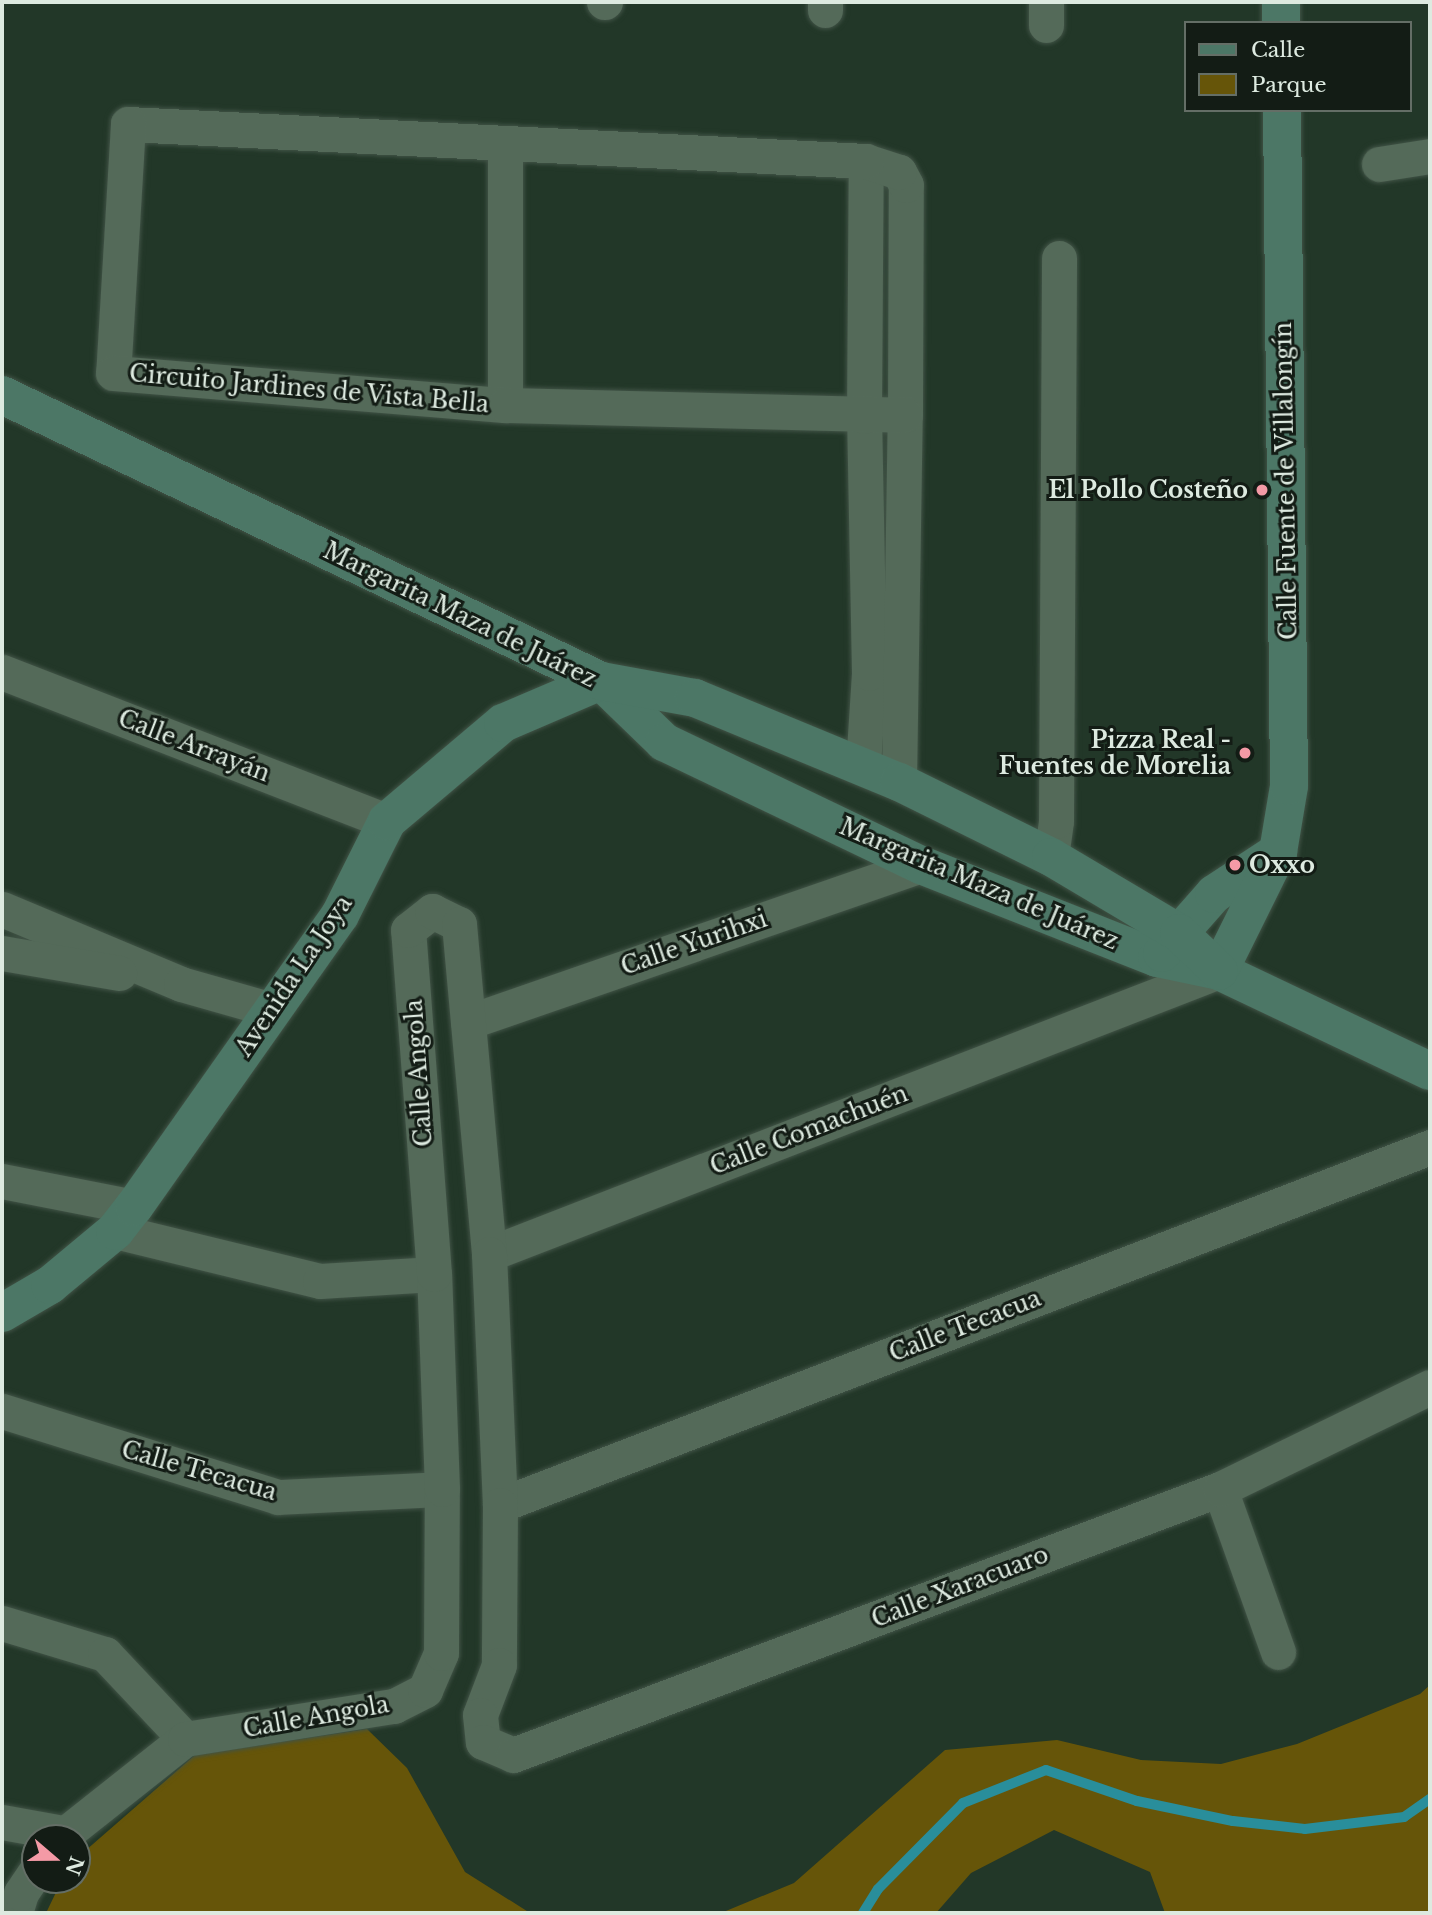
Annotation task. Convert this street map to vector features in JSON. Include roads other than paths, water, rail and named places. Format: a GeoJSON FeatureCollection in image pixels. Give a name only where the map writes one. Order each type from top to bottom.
{"type":"FeatureCollection","features":[{"type":"Feature","properties":{"kind":"main road"},"geometry":{"type":"LineString","coordinates":[[1281,2],[1281,21]]}},
{"type":"Feature","properties":{"kind":"main road","name":"Calle Fuente de Villalongín"},"geometry":{"type":"LineString","coordinates":[[1219,971],[1278,852],[1289,786],[1282,112]]}},
{"type":"Feature","properties":{"kind":"main road","name":"Margarita Maza de Juárez"},"geometry":{"type":"LineString","coordinates":[[2,395],[601,681],[695,698],[899,782],[1051,857],[1168,945]]}},
{"type":"Feature","properties":{"kind":"main road","name":"Margarita Maza de Juárez"},"geometry":{"type":"LineString","coordinates":[[601,681],[664,742],[921,865],[1168,945],[1430,1071]]}},
{"type":"Feature","properties":{"kind":"main road","name":"Avenida La Joya"},"geometry":{"type":"LineString","coordinates":[[2,1313],[50,1285],[125,1219],[340,915],[387,821],[503,723],[601,681]]}},
{"type":"Feature","properties":{"kind":"main road"},"geometry":{"type":"LineString","coordinates":[[1168,945],[1214,894],[1278,852]]}},
{"type":"Feature","properties":{"kind":"street","name":"Circuito Jardines de Vista Bella"},"geometry":{"type":"LineString","coordinates":[[899,782],[905,415],[906,185],[899,172],[866,161],[128,124],[113,373],[505,405],[905,415]]}},
{"type":"Feature","properties":{"kind":"street"},"geometry":{"type":"LineString","coordinates":[[505,143],[505,405]]}},
{"type":"Feature","properties":{"kind":"street"},"geometry":{"type":"LineString","coordinates":[[1379,164],[1430,156]]}},
{"type":"Feature","properties":{"kind":"street"},"geometry":{"type":"LineString","coordinates":[[863,766],[869,673],[864,416],[866,161]]}},
{"type":"Feature","properties":{"kind":"street"},"geometry":{"type":"LineString","coordinates":[[1051,857],[1056,821],[1059,258]]}},
{"type":"Feature","properties":{"kind":"street","name":"Calle Arrayán"},"geometry":{"type":"LineString","coordinates":[[2,672],[387,821]]}},
{"type":"Feature","properties":{"kind":"street","name":"Calle Yurihxi"},"geometry":{"type":"LineString","coordinates":[[468,1022],[921,865]]}},
{"type":"Feature","properties":{"kind":"street"},"geometry":{"type":"LineString","coordinates":[[2,909],[181,984]]}},
{"type":"Feature","properties":{"kind":"street","name":"Calle Angola"},"geometry":{"type":"LineString","coordinates":[[76,1824],[185,1739],[394,1706],[425,1690],[441,1653],[442,1489],[434,1274],[408,930],[432,911],[459,924],[489,1254],[499,1505],[499,1665],[480,1715],[483,1742]]}},
{"type":"Feature","properties":{"kind":"street"},"geometry":{"type":"LineString","coordinates":[[1129,1007],[1168,945]]}},
{"type":"Feature","properties":{"kind":"street"},"geometry":{"type":"LineString","coordinates":[[2,953],[181,984],[272,1010]]}},
{"type":"Feature","properties":{"kind":"street","name":"Calle Comachuén"},"geometry":{"type":"LineString","coordinates":[[489,1254],[1219,971]]}},
{"type":"Feature","properties":{"kind":"street","name":"Calle Tecacua"},"geometry":{"type":"LineString","coordinates":[[499,1505],[1430,1147]]}},
{"type":"Feature","properties":{"kind":"street"},"geometry":{"type":"LineString","coordinates":[[2,1181],[320,1282],[434,1274]]}},
{"type":"Feature","properties":{"kind":"street","name":"Calle Xaracuaro"},"geometry":{"type":"LineString","coordinates":[[483,1742],[513,1755],[1220,1489],[1430,1387]]}},
{"type":"Feature","properties":{"kind":"street","name":"Calle Tecacua"},"geometry":{"type":"LineString","coordinates":[[2,1411],[278,1497],[442,1489]]}},
{"type":"Feature","properties":{"kind":"street"},"geometry":{"type":"LineString","coordinates":[[1220,1489],[1278,1653]]}},
{"type":"Feature","properties":{"kind":"street"},"geometry":{"type":"LineString","coordinates":[[2,1623],[105,1654],[185,1739]]}},
{"type":"Feature","properties":{"kind":"street"},"geometry":{"type":"LineString","coordinates":[[2,1822],[21,1827]]}},
{"type":"Feature","properties":{"kind":"street"},"geometry":{"type":"LineString","coordinates":[[15,1913],[21,1892]]}},
{"type":"Feature","properties":{"kind":"waterway"},"geometry":{"type":"LineString","coordinates":[[863,1913],[878,1889],[963,1803],[1046,1770],[1137,1801],[1233,1821],[1305,1829],[1404,1817],[1430,1799]]}},
{"type":"Feature","properties":{"kind":"place","name":"El Pollo Costeño"},"geometry":{"type":"Point","coordinates":[1262,490]}},
{"type":"Feature","properties":{"kind":"place","name":"Pizza Real - Fuentes de Morelia"},"geometry":{"type":"Point","coordinates":[1245,753]}},
{"type":"Feature","properties":{"kind":"place","name":"Oxxo"},"geometry":{"type":"Point","coordinates":[1235,865]}}]}
